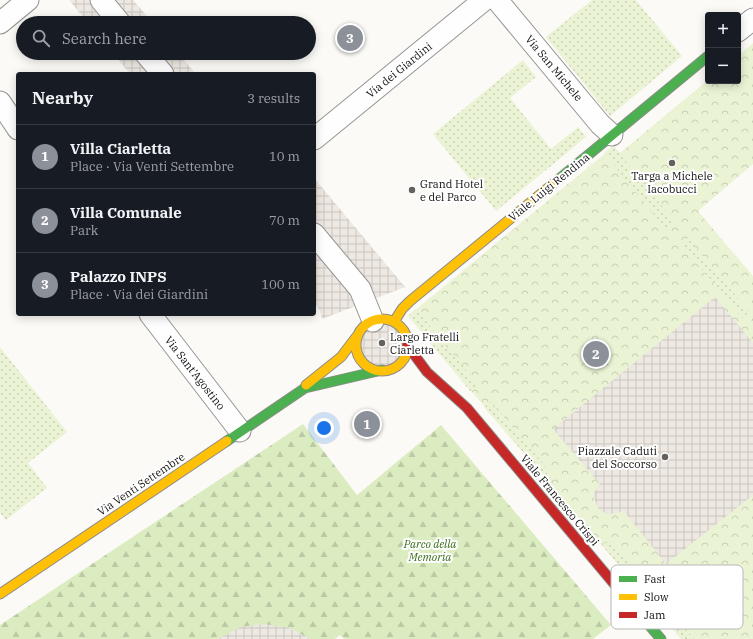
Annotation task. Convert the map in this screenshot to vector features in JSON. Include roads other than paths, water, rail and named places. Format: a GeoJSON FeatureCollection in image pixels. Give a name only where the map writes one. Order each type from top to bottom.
{"type":"FeatureCollection","features":[{"type":"Feature","properties":{"kind":"main road","name":"Viale Luigi Rendina"},"geometry":{"type":"LineString","coordinates":[[394,322],[402,309],[410,301],[705,58]]}},
{"type":"Feature","properties":{"kind":"main road"},"geometry":{"type":"LineString","coordinates":[[386,319],[394,322],[404,332],[407,345],[406,353],[402,360],[396,366],[385,370],[368,367],[359,358],[356,349],[357,336],[365,325],[373,321],[386,319]]}},
{"type":"Feature","properties":{"kind":"main road","name":"Via Venti Settembre"},"geometry":{"type":"LineString","coordinates":[[294,395],[339,358],[357,336]]}},
{"type":"Feature","properties":{"kind":"main road","name":"Viale Francesco Crispi"},"geometry":{"type":"LineString","coordinates":[[407,345],[425,369],[467,408],[611,579]]}},
{"type":"Feature","properties":{"kind":"main road","name":"Via Venti Settembre"},"geometry":{"type":"LineString","coordinates":[[0,594],[305,388],[385,370]]}},
{"type":"Feature","properties":{"kind":"main road","name":"Viale Francesco Crispi"},"geometry":{"type":"LineString","coordinates":[[385,370],[412,370],[423,373],[437,381]]}},
{"type":"Feature","properties":{"kind":"main road","name":"Viale Francesco Crispi"},"geometry":{"type":"LineString","coordinates":[[653,629],[661,639]]}},
{"type":"Feature","properties":{"kind":"street"},"geometry":{"type":"LineString","coordinates":[[0,23],[28,0]]}},
{"type":"Feature","properties":{"kind":"street"},"geometry":{"type":"LineString","coordinates":[[101,0],[114,16]]}},
{"type":"Feature","properties":{"kind":"street","name":"Via dei Giardini"},"geometry":{"type":"LineString","coordinates":[[316,137],[484,0]]}},
{"type":"Feature","properties":{"kind":"street","name":"Via San Michele"},"geometry":{"type":"LineString","coordinates":[[497,0],[600,124],[612,135]]}},
{"type":"Feature","properties":{"kind":"street"},"geometry":{"type":"LineString","coordinates":[[741,29],[753,19]]}},
{"type":"Feature","properties":{"kind":"street"},"geometry":{"type":"LineString","coordinates":[[151,60],[161,72]]}},
{"type":"Feature","properties":{"kind":"street"},"geometry":{"type":"LineString","coordinates":[[0,102],[16,126]]}},
{"type":"Feature","properties":{"kind":"street"},"geometry":{"type":"LineString","coordinates":[[316,236],[360,289],[373,321]]}},
{"type":"Feature","properties":{"kind":"street","name":"Via Sant'Agostino"},"geometry":{"type":"LineString","coordinates":[[152,316],[240,432]]}},
{"type":"Feature","properties":{"kind":"place","name":"Palazzo INPS"},"geometry":{"type":"Point","coordinates":[350,38]}},
{"type":"Feature","properties":{"kind":"place","name":"Targa a Michele Iacobucci"},"geometry":{"type":"Point","coordinates":[672,163]}},
{"type":"Feature","properties":{"kind":"place","name":"Grand Hotel e del Parco"},"geometry":{"type":"Point","coordinates":[412,190]}},
{"type":"Feature","properties":{"kind":"place","name":"Largo Fratelli Ciarletta"},"geometry":{"type":"Point","coordinates":[382,343]}},
{"type":"Feature","properties":{"kind":"place","name":"Villa Comunale"},"geometry":{"type":"Point","coordinates":[596,354]}},
{"type":"Feature","properties":{"kind":"place","name":"Villa Ciarletta"},"geometry":{"type":"Point","coordinates":[367,424]}},
{"type":"Feature","properties":{"kind":"place","name":"Piazzale Caduti del Soccorso"},"geometry":{"type":"Point","coordinates":[665,457]}},
{"type":"Feature","properties":{"kind":"park label","name":"Parco della Memoria"},"geometry":{"type":"Point","coordinates":[430,550]}}]}
